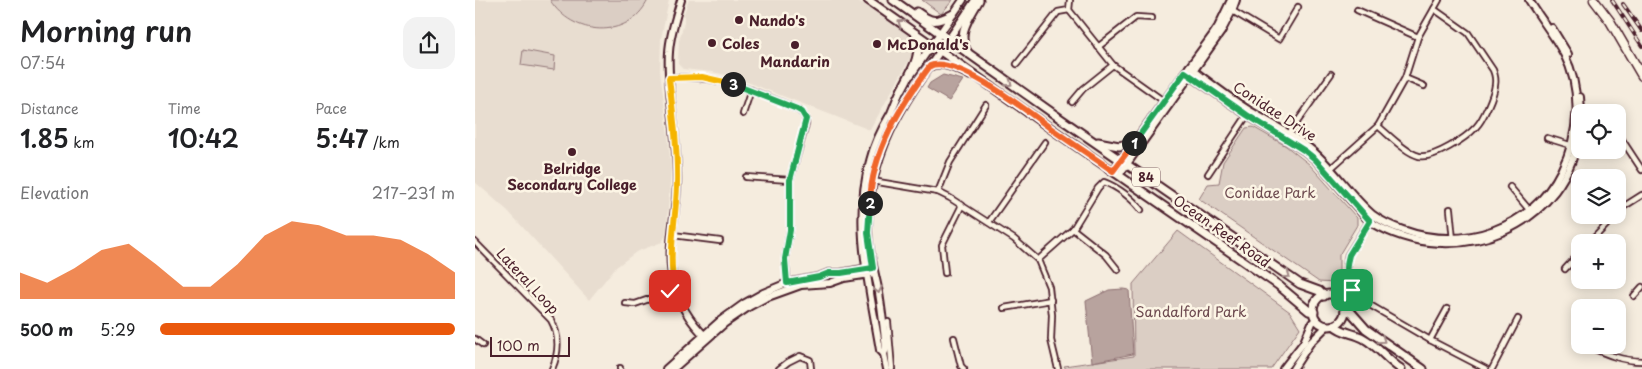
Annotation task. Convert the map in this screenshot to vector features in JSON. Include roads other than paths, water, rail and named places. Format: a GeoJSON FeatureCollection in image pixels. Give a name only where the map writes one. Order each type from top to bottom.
{"type":"FeatureCollection","features":[{"type":"Feature","properties":{"kind":"highway"},"geometry":{"type":"LineString","coordinates":[[1595,0],[1621,39],[1642,76]]}},
{"type":"Feature","properties":{"kind":"main road","name":"Ocean Reef Road"},"geometry":{"type":"LineString","coordinates":[[868,0],[1278,285],[1315,315]]}},
{"type":"Feature","properties":{"kind":"main road","name":"Ocean Reef Road"},"geometry":{"type":"LineString","coordinates":[[893,0],[969,55],[1300,284],[1319,291],[1324,296]]}},
{"type":"Feature","properties":{"kind":"main road"},"geometry":{"type":"LineString","coordinates":[[900,0],[930,20],[937,21],[953,14]]}},
{"type":"Feature","properties":{"kind":"main road"},"geometry":{"type":"LineString","coordinates":[[969,55],[962,42],[963,28],[979,0]]}},
{"type":"Feature","properties":{"kind":"main road"},"geometry":{"type":"LineString","coordinates":[[901,89],[917,59],[919,47],[915,33]]}},
{"type":"Feature","properties":{"kind":"main road"},"geometry":{"type":"LineString","coordinates":[[930,66],[941,64],[957,68],[999,91]]}},
{"type":"Feature","properties":{"kind":"main road"},"geometry":{"type":"LineString","coordinates":[[1093,141],[1119,146],[1135,142]]}},
{"type":"Feature","properties":{"kind":"main road"},"geometry":{"type":"LineString","coordinates":[[1315,315],[1316,302],[1324,296]]}},
{"type":"Feature","properties":{"kind":"main road","name":"84"},"geometry":{"type":"LineString","coordinates":[[1324,296],[1338,297],[1343,303],[1345,310],[1351,312],[1366,329],[1423,369]]}},
{"type":"Feature","properties":{"kind":"main road"},"geometry":{"type":"LineString","coordinates":[[1331,325],[1342,319],[1345,310]]}},
{"type":"Feature","properties":{"kind":"main road","name":"84"},"geometry":{"type":"LineString","coordinates":[[1315,315],[1320,323],[1331,325],[1362,337],[1401,369]]}},
{"type":"Feature","properties":{"kind":"street"},"geometry":{"type":"LineString","coordinates":[[681,0],[669,45],[669,78],[677,175],[671,260],[675,290],[687,314],[705,337]]}},
{"type":"Feature","properties":{"kind":"street"},"geometry":{"type":"LineString","coordinates":[[887,369],[881,310],[870,271],[862,222],[869,180],[870,160],[901,89],[963,0]]}},
{"type":"Feature","properties":{"kind":"street"},"geometry":{"type":"LineString","coordinates":[[895,104],[902,103],[909,95],[975,0]]}},
{"type":"Feature","properties":{"kind":"street"},"geometry":{"type":"LineString","coordinates":[[1070,0],[1069,10],[1113,65],[1166,103]]}},
{"type":"Feature","properties":{"kind":"street"},"geometry":{"type":"LineString","coordinates":[[1230,10],[1231,0]]}},
{"type":"Feature","properties":{"kind":"street"},"geometry":{"type":"LineString","coordinates":[[1116,173],[1189,71],[1221,32],[1235,0]]}},
{"type":"Feature","properties":{"kind":"street"},"geometry":{"type":"LineString","coordinates":[[1329,170],[1378,126],[1405,78],[1418,36],[1439,0]]}},
{"type":"Feature","properties":{"kind":"street","name":"Conidae Drive"},"geometry":{"type":"LineString","coordinates":[[1529,0],[1564,54],[1578,104]]}},
{"type":"Feature","properties":{"kind":"street","name":"Conidae Drive"},"geometry":{"type":"LineString","coordinates":[[1534,0],[1564,46],[1572,63],[1577,78],[1579,104]]}},
{"type":"Feature","properties":{"kind":"street"},"geometry":{"type":"LineString","coordinates":[[1230,10],[1279,38],[1298,7]]}},
{"type":"Feature","properties":{"kind":"street"},"geometry":{"type":"LineString","coordinates":[[1378,126],[1412,153],[1425,156],[1442,151],[1468,134],[1480,122],[1495,87],[1493,70],[1468,33],[1434,9]]}},
{"type":"Feature","properties":{"kind":"street"},"geometry":{"type":"LineString","coordinates":[[1017,64],[1058,12],[1069,10]]}},
{"type":"Feature","properties":{"kind":"street"},"geometry":{"type":"LineString","coordinates":[[1357,10],[1418,36]]}},
{"type":"Feature","properties":{"kind":"street"},"geometry":{"type":"LineString","coordinates":[[1098,47],[1136,17],[1152,18]]}},
{"type":"Feature","properties":{"kind":"street"},"geometry":{"type":"LineString","coordinates":[[1072,102],[1083,89],[1113,65]]}},
{"type":"Feature","properties":{"kind":"street","name":"Conidae Drive"},"geometry":{"type":"LineString","coordinates":[[1189,71],[1248,113],[1288,136],[1329,170],[1372,218],[1395,233],[1421,241],[1437,244],[1493,237],[1510,229],[1559,185],[1567,171],[1571,157]]}},
{"type":"Feature","properties":{"kind":"street"},"geometry":{"type":"LineString","coordinates":[[1288,136],[1331,74]]}},
{"type":"Feature","properties":{"kind":"street"},"geometry":{"type":"LineString","coordinates":[[669,78],[690,76],[725,81],[802,112],[806,119],[790,180],[790,230],[785,259],[788,286]]}},
{"type":"Feature","properties":{"kind":"street"},"geometry":{"type":"LineString","coordinates":[[1405,78],[1424,86]]}},
{"type":"Feature","properties":{"kind":"street"},"geometry":{"type":"LineString","coordinates":[[743,114],[751,90]]}},
{"type":"Feature","properties":{"kind":"street"},"geometry":{"type":"LineString","coordinates":[[869,180],[883,145],[909,95]]}},
{"type":"Feature","properties":{"kind":"street"},"geometry":{"type":"LineString","coordinates":[[1124,163],[1135,142],[1166,103]]}},
{"type":"Feature","properties":{"kind":"street"},"geometry":{"type":"LineString","coordinates":[[938,192],[950,162],[986,105]]}},
{"type":"Feature","properties":{"kind":"street"},"geometry":{"type":"LineString","coordinates":[[1208,174],[1248,113]]}},
{"type":"Feature","properties":{"kind":"street"},"geometry":{"type":"LineString","coordinates":[[1547,138],[1571,145]]}},
{"type":"Feature","properties":{"kind":"street"},"geometry":{"type":"LineString","coordinates":[[989,222],[1045,142]]}},
{"type":"Feature","properties":{"kind":"street"},"geometry":{"type":"LineString","coordinates":[[1626,146],[1642,170]]}},
{"type":"Feature","properties":{"kind":"street"},"geometry":{"type":"LineString","coordinates":[[746,177],[790,180]]}},
{"type":"Feature","properties":{"kind":"street"},"geometry":{"type":"LineString","coordinates":[[869,180],[938,192],[989,222],[1014,239],[1038,260],[1047,282],[1051,300],[1051,340],[1058,369]]}},
{"type":"Feature","properties":{"kind":"street"},"geometry":{"type":"LineString","coordinates":[[1038,260],[1073,229],[1098,188],[1104,182],[1135,202],[1141,210]]}},
{"type":"Feature","properties":{"kind":"street"},"geometry":{"type":"LineString","coordinates":[[1510,187],[1531,212]]}},
{"type":"Feature","properties":{"kind":"street"},"geometry":{"type":"LineString","coordinates":[[1626,205],[1642,195]]}},
{"type":"Feature","properties":{"kind":"street"},"geometry":{"type":"LineString","coordinates":[[945,273],[942,245],[962,205]]}},
{"type":"Feature","properties":{"kind":"street"},"geometry":{"type":"LineString","coordinates":[[1450,209],[1453,241]]}},
{"type":"Feature","properties":{"kind":"street"},"geometry":{"type":"LineString","coordinates":[[1372,218],[1347,261],[1347,277],[1352,290],[1363,301],[1430,340],[1486,369]]}},
{"type":"Feature","properties":{"kind":"street"},"geometry":{"type":"LineString","coordinates":[[1598,234],[1607,224]]}},
{"type":"Feature","properties":{"kind":"street"},"geometry":{"type":"LineString","coordinates":[[1073,229],[1106,255],[1118,270]]}},
{"type":"Feature","properties":{"kind":"street"},"geometry":{"type":"LineString","coordinates":[[673,236],[720,242]]}},
{"type":"Feature","properties":{"kind":"street","name":"Lateral Loop"},"geometry":{"type":"LineString","coordinates":[[475,242],[551,320],[558,340],[557,356],[552,369]]}},
{"type":"Feature","properties":{"kind":"street"},"geometry":{"type":"LineString","coordinates":[[1565,269],[1571,263]]}},
{"type":"Feature","properties":{"kind":"street"},"geometry":{"type":"LineString","coordinates":[[666,369],[674,367],[705,337],[745,303],[763,293],[829,273],[870,271]]}},
{"type":"Feature","properties":{"kind":"street"},"geometry":{"type":"LineString","coordinates":[[1634,296],[1642,287]]}},
{"type":"Feature","properties":{"kind":"street"},"geometry":{"type":"LineString","coordinates":[[625,303],[635,304],[675,290]]}},
{"type":"Feature","properties":{"kind":"street"},"geometry":{"type":"LineString","coordinates":[[1003,308],[1051,300]]}},
{"type":"Feature","properties":{"kind":"street"},"geometry":{"type":"LineString","coordinates":[[1430,340],[1447,309]]}},
{"type":"Feature","properties":{"kind":"street"},"geometry":{"type":"LineString","coordinates":[[1283,369],[1304,342],[1315,315]]}},
{"type":"Feature","properties":{"kind":"street"},"geometry":{"type":"LineString","coordinates":[[1492,369],[1518,319]]}},
{"type":"Feature","properties":{"kind":"street"},"geometry":{"type":"LineString","coordinates":[[889,322],[892,369]]}},
{"type":"Feature","properties":{"kind":"street"},"geometry":{"type":"LineString","coordinates":[[1293,369],[1310,343],[1331,325]]}},
{"type":"Feature","properties":{"kind":"street"},"geometry":{"type":"LineString","coordinates":[[954,338],[961,366],[964,369]]}},
{"type":"Feature","properties":{"kind":"street"},"geometry":{"type":"LineString","coordinates":[[475,339],[483,345]]}},
{"type":"Feature","properties":{"kind":"street"},"geometry":{"type":"LineString","coordinates":[[1606,354],[1615,358],[1642,361]]}},
{"type":"Feature","properties":{"kind":"street"},"geometry":{"type":"LineString","coordinates":[[779,369],[796,357],[801,356],[810,360],[811,369]]}},
{"type":"Feature","properties":{"kind":"railway"},"geometry":{"type":"LineString","coordinates":[[1612,0],[1642,46]]}},
{"type":"Feature","properties":{"kind":"railway"},"geometry":{"type":"LineString","coordinates":[[1623,4],[1642,31]]}},
{"type":"Feature","properties":{"kind":"place","name":"Nando's"},"geometry":{"type":"Point","coordinates":[739,20]}},
{"type":"Feature","properties":{"kind":"place","name":"Coles"},"geometry":{"type":"Point","coordinates":[712,43]}},
{"type":"Feature","properties":{"kind":"place","name":"McDonald's"},"geometry":{"type":"Point","coordinates":[877,44]}},
{"type":"Feature","properties":{"kind":"place","name":"Mandarin"},"geometry":{"type":"Point","coordinates":[795,45]}},
{"type":"Feature","properties":{"kind":"place","name":"Belridge Secondary College"},"geometry":{"type":"Point","coordinates":[572,152]}},
{"type":"Feature","properties":{"kind":"park label","name":"Conidae Park"},"geometry":{"type":"Point","coordinates":[1270,192]}},
{"type":"Feature","properties":{"kind":"park label","name":"Sandalford Park"},"geometry":{"type":"Point","coordinates":[1191,311]}}]}
